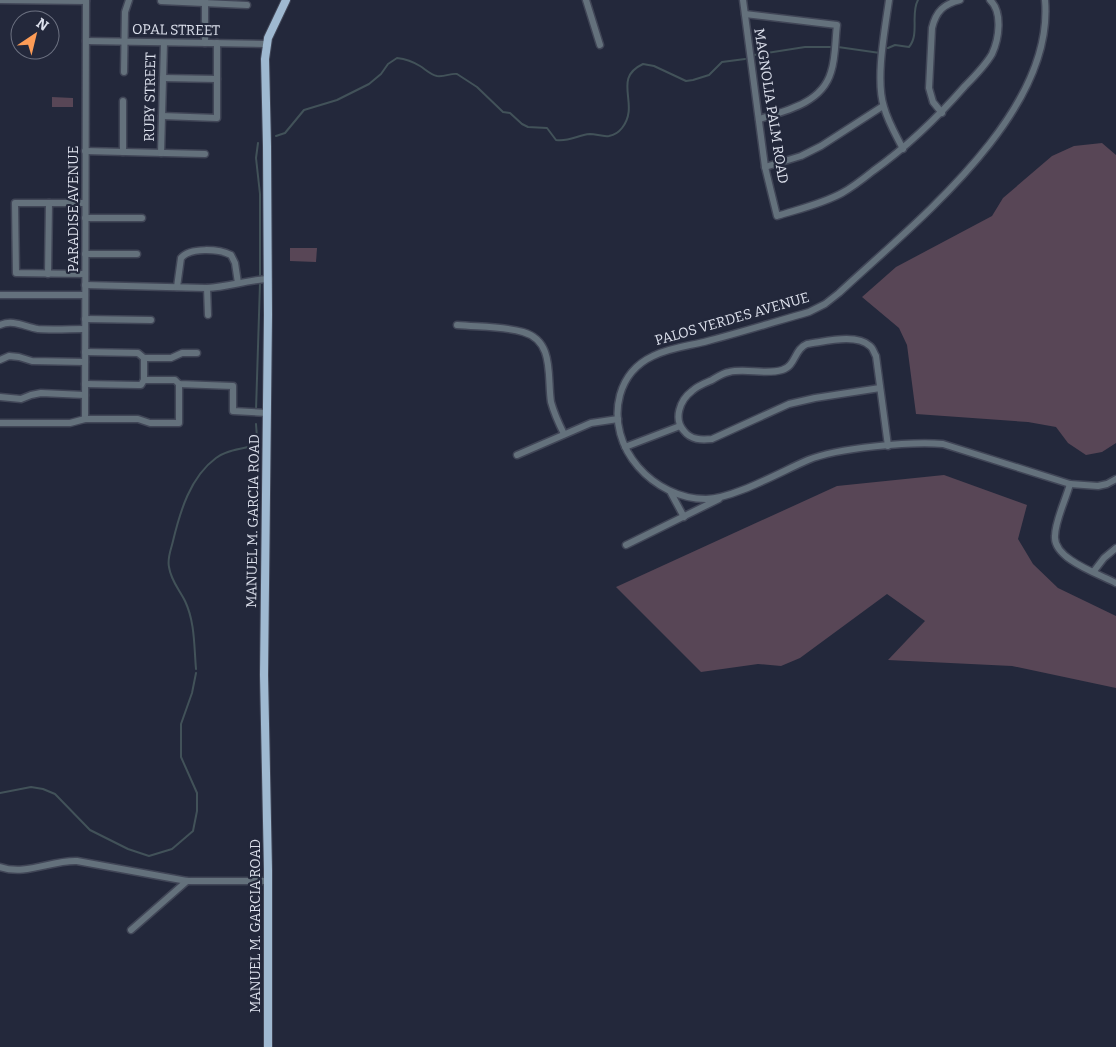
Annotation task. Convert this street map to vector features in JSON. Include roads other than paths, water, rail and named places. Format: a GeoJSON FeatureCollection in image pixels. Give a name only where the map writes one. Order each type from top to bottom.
{"type":"FeatureCollection","features":[{"type":"Feature","properties":{"kind":"main road","name":"MANUEL M. GARCIA ROAD"},"geometry":{"type":"LineString","coordinates":[[268,1047],[268,881],[264,675],[268,279],[265,66],[266,44],[270,31],[286,0]]}},
{"type":"Feature","properties":{"kind":"street"},"geometry":{"type":"LineString","coordinates":[[0,0],[86,0]]}},
{"type":"Feature","properties":{"kind":"street","name":"PARADISE AVENUE"},"geometry":{"type":"LineString","coordinates":[[85,418],[86,0]]}},
{"type":"Feature","properties":{"kind":"street"},"geometry":{"type":"LineString","coordinates":[[124,72],[124,12],[129,0]]}},
{"type":"Feature","properties":{"kind":"street"},"geometry":{"type":"LineString","coordinates":[[586,0],[600,45]]}},
{"type":"Feature","properties":{"kind":"street","name":"MAGNOLIA PALM ROAD"},"geometry":{"type":"LineString","coordinates":[[743,0],[765,167],[777,216],[822,202],[843,193],[903,149]]}},
{"type":"Feature","properties":{"kind":"street"},"geometry":{"type":"LineString","coordinates":[[888,0],[881,84],[883,106],[903,149],[942,113],[986,64],[992,54],[997,35],[998,18],[996,7],[990,0]]}},
{"type":"Feature","properties":{"kind":"street"},"geometry":{"type":"LineString","coordinates":[[942,113],[934,102],[929,88],[932,28],[934,19],[942,7],[958,0]]}},
{"type":"Feature","properties":{"kind":"street","name":"PALOS VERDES AVENUE"},"geometry":{"type":"LineString","coordinates":[[1044,0],[1046,16],[1043,37],[1032,74],[1023,94],[987,147],[963,177],[825,304],[809,312],[705,342],[665,351],[641,363],[632,371],[622,388],[618,419],[625,447],[632,461],[645,474],[671,493],[687,497],[707,499],[722,497],[810,459],[845,451],[930,443],[943,444],[1070,484],[1098,486],[1116,479]]}},
{"type":"Feature","properties":{"kind":"street"},"geometry":{"type":"LineString","coordinates":[[161,1],[205,1],[247,5]]}},
{"type":"Feature","properties":{"kind":"street"},"geometry":{"type":"LineString","coordinates":[[205,1],[205,43]]}},
{"type":"Feature","properties":{"kind":"street"},"geometry":{"type":"LineString","coordinates":[[745,14],[837,25],[832,70],[823,88],[804,104],[792,110],[759,119]]}},
{"type":"Feature","properties":{"kind":"street","name":"OPAL STREET"},"geometry":{"type":"LineString","coordinates":[[86,41],[266,44]]}},
{"type":"Feature","properties":{"kind":"street","name":"RUBY STREET"},"geometry":{"type":"LineString","coordinates":[[161,153],[164,42]]}},
{"type":"Feature","properties":{"kind":"street"},"geometry":{"type":"LineString","coordinates":[[162,116],[217,118],[217,43]]}},
{"type":"Feature","properties":{"kind":"street"},"geometry":{"type":"LineString","coordinates":[[163,78],[217,79]]}},
{"type":"Feature","properties":{"kind":"street"},"geometry":{"type":"LineString","coordinates":[[123,101],[123,152]]}},
{"type":"Feature","properties":{"kind":"street"},"geometry":{"type":"LineString","coordinates":[[765,167],[800,156],[814,149],[883,106]]}},
{"type":"Feature","properties":{"kind":"street"},"geometry":{"type":"LineString","coordinates":[[85,151],[206,154]]}},
{"type":"Feature","properties":{"kind":"street"},"geometry":{"type":"LineString","coordinates":[[85,203],[15,202],[16,274],[85,274]]}},
{"type":"Feature","properties":{"kind":"street"},"geometry":{"type":"LineString","coordinates":[[48,274],[49,203]]}},
{"type":"Feature","properties":{"kind":"street"},"geometry":{"type":"LineString","coordinates":[[86,218],[142,218]]}},
{"type":"Feature","properties":{"kind":"street"},"geometry":{"type":"LineString","coordinates":[[177,287],[181,258],[188,253],[198,251],[224,252],[231,255],[235,263],[238,282]]}},
{"type":"Feature","properties":{"kind":"street"},"geometry":{"type":"LineString","coordinates":[[85,254],[137,254]]}},
{"type":"Feature","properties":{"kind":"street"},"geometry":{"type":"LineString","coordinates":[[85,285],[207,288],[268,279]]}},
{"type":"Feature","properties":{"kind":"street"},"geometry":{"type":"LineString","coordinates":[[207,288],[208,315]]}},
{"type":"Feature","properties":{"kind":"street"},"geometry":{"type":"LineString","coordinates":[[0,295],[85,294]]}},
{"type":"Feature","properties":{"kind":"street"},"geometry":{"type":"LineString","coordinates":[[85,318],[151,320]]}},
{"type":"Feature","properties":{"kind":"street"},"geometry":{"type":"LineString","coordinates":[[0,325],[9,323],[22,324],[38,329],[85,329]]}},
{"type":"Feature","properties":{"kind":"street"},"geometry":{"type":"LineString","coordinates":[[457,325],[525,332],[542,345],[547,354],[555,415],[564,434]]}},
{"type":"Feature","properties":{"kind":"street"},"geometry":{"type":"LineString","coordinates":[[880,388],[789,404],[712,439],[699,440],[692,438],[680,426],[678,415],[685,397],[693,390],[728,372],[765,372],[786,368],[790,366],[802,346],[807,344],[849,339],[859,340],[871,346],[876,356],[879,367],[888,446]]}},
{"type":"Feature","properties":{"kind":"street"},"geometry":{"type":"LineString","coordinates":[[85,352],[138,353],[144,358],[171,358],[182,353],[197,353]]}},
{"type":"Feature","properties":{"kind":"street"},"geometry":{"type":"LineString","coordinates":[[0,360],[9,356],[32,361],[85,362]]}},
{"type":"Feature","properties":{"kind":"street"},"geometry":{"type":"LineString","coordinates":[[85,384],[139,385],[144,380],[144,358]]}},
{"type":"Feature","properties":{"kind":"street"},"geometry":{"type":"LineString","coordinates":[[144,380],[175,380],[179,384],[233,386],[233,411],[267,413]]}},
{"type":"Feature","properties":{"kind":"street"},"geometry":{"type":"LineString","coordinates":[[0,423],[70,423],[85,418],[138,419],[150,423],[179,423],[179,384]]}},
{"type":"Feature","properties":{"kind":"street"},"geometry":{"type":"LineString","coordinates":[[0,397],[20,399],[31,394],[85,395]]}},
{"type":"Feature","properties":{"kind":"street"},"geometry":{"type":"LineString","coordinates":[[517,455],[591,424],[618,419]]}},
{"type":"Feature","properties":{"kind":"street"},"geometry":{"type":"LineString","coordinates":[[625,447],[680,426]]}},
{"type":"Feature","properties":{"kind":"street"},"geometry":{"type":"LineString","coordinates":[[1070,484],[1054,535],[1055,543],[1058,549],[1071,560],[1116,582]]}},
{"type":"Feature","properties":{"kind":"street"},"geometry":{"type":"LineString","coordinates":[[671,493],[684,517]]}},
{"type":"Feature","properties":{"kind":"street"},"geometry":{"type":"LineString","coordinates":[[626,545],[722,497]]}},
{"type":"Feature","properties":{"kind":"street"},"geometry":{"type":"LineString","coordinates":[[1094,572],[1104,558],[1116,548]]}},
{"type":"Feature","properties":{"kind":"street"},"geometry":{"type":"LineString","coordinates":[[0,866],[7,869],[22,870],[67,861],[77,861],[188,881],[268,881]]}},
{"type":"Feature","properties":{"kind":"street"},"geometry":{"type":"LineString","coordinates":[[131,930],[188,881]]}},
{"type":"Feature","properties":{"kind":"waterway"},"geometry":{"type":"LineString","coordinates":[[888,48],[895,45],[909,47],[914,36],[915,11],[918,0]]}},
{"type":"Feature","properties":{"kind":"waterway"},"geometry":{"type":"LineString","coordinates":[[754,55],[805,47],[830,47]]}},
{"type":"Feature","properties":{"kind":"waterway"},"geometry":{"type":"LineString","coordinates":[[838,47],[880,53]]}},
{"type":"Feature","properties":{"kind":"waterway"},"geometry":{"type":"LineString","coordinates":[[276,136],[285,133],[304,110],[337,100],[369,84],[381,74],[388,64],[397,58],[414,63],[435,75],[457,74],[477,87],[503,112],[510,113],[528,127],[547,128],[556,140],[590,134],[609,136],[619,131],[627,119],[629,110],[627,85],[629,77],[634,70],[643,64],[654,66],[686,81],[709,75],[722,62],[745,59]]}},
{"type":"Feature","properties":{"kind":"waterway"},"geometry":{"type":"LineString","coordinates":[[258,143],[256,158],[260,194],[260,277]]}},
{"type":"Feature","properties":{"kind":"waterway"},"geometry":{"type":"LineString","coordinates":[[256,410],[260,283]]}},
{"type":"Feature","properties":{"kind":"waterway"},"geometry":{"type":"LineString","coordinates":[[196,669],[191,617],[170,572],[170,554],[187,496],[199,475],[221,455],[255,445],[257,438],[256,424]]}},
{"type":"Feature","properties":{"kind":"waterway"},"geometry":{"type":"LineString","coordinates":[[0,793],[31,787],[43,789],[55,794],[90,830],[128,849],[149,856],[172,849],[193,831],[197,811],[197,793],[181,757],[181,724],[192,693],[196,673]]}}]}
